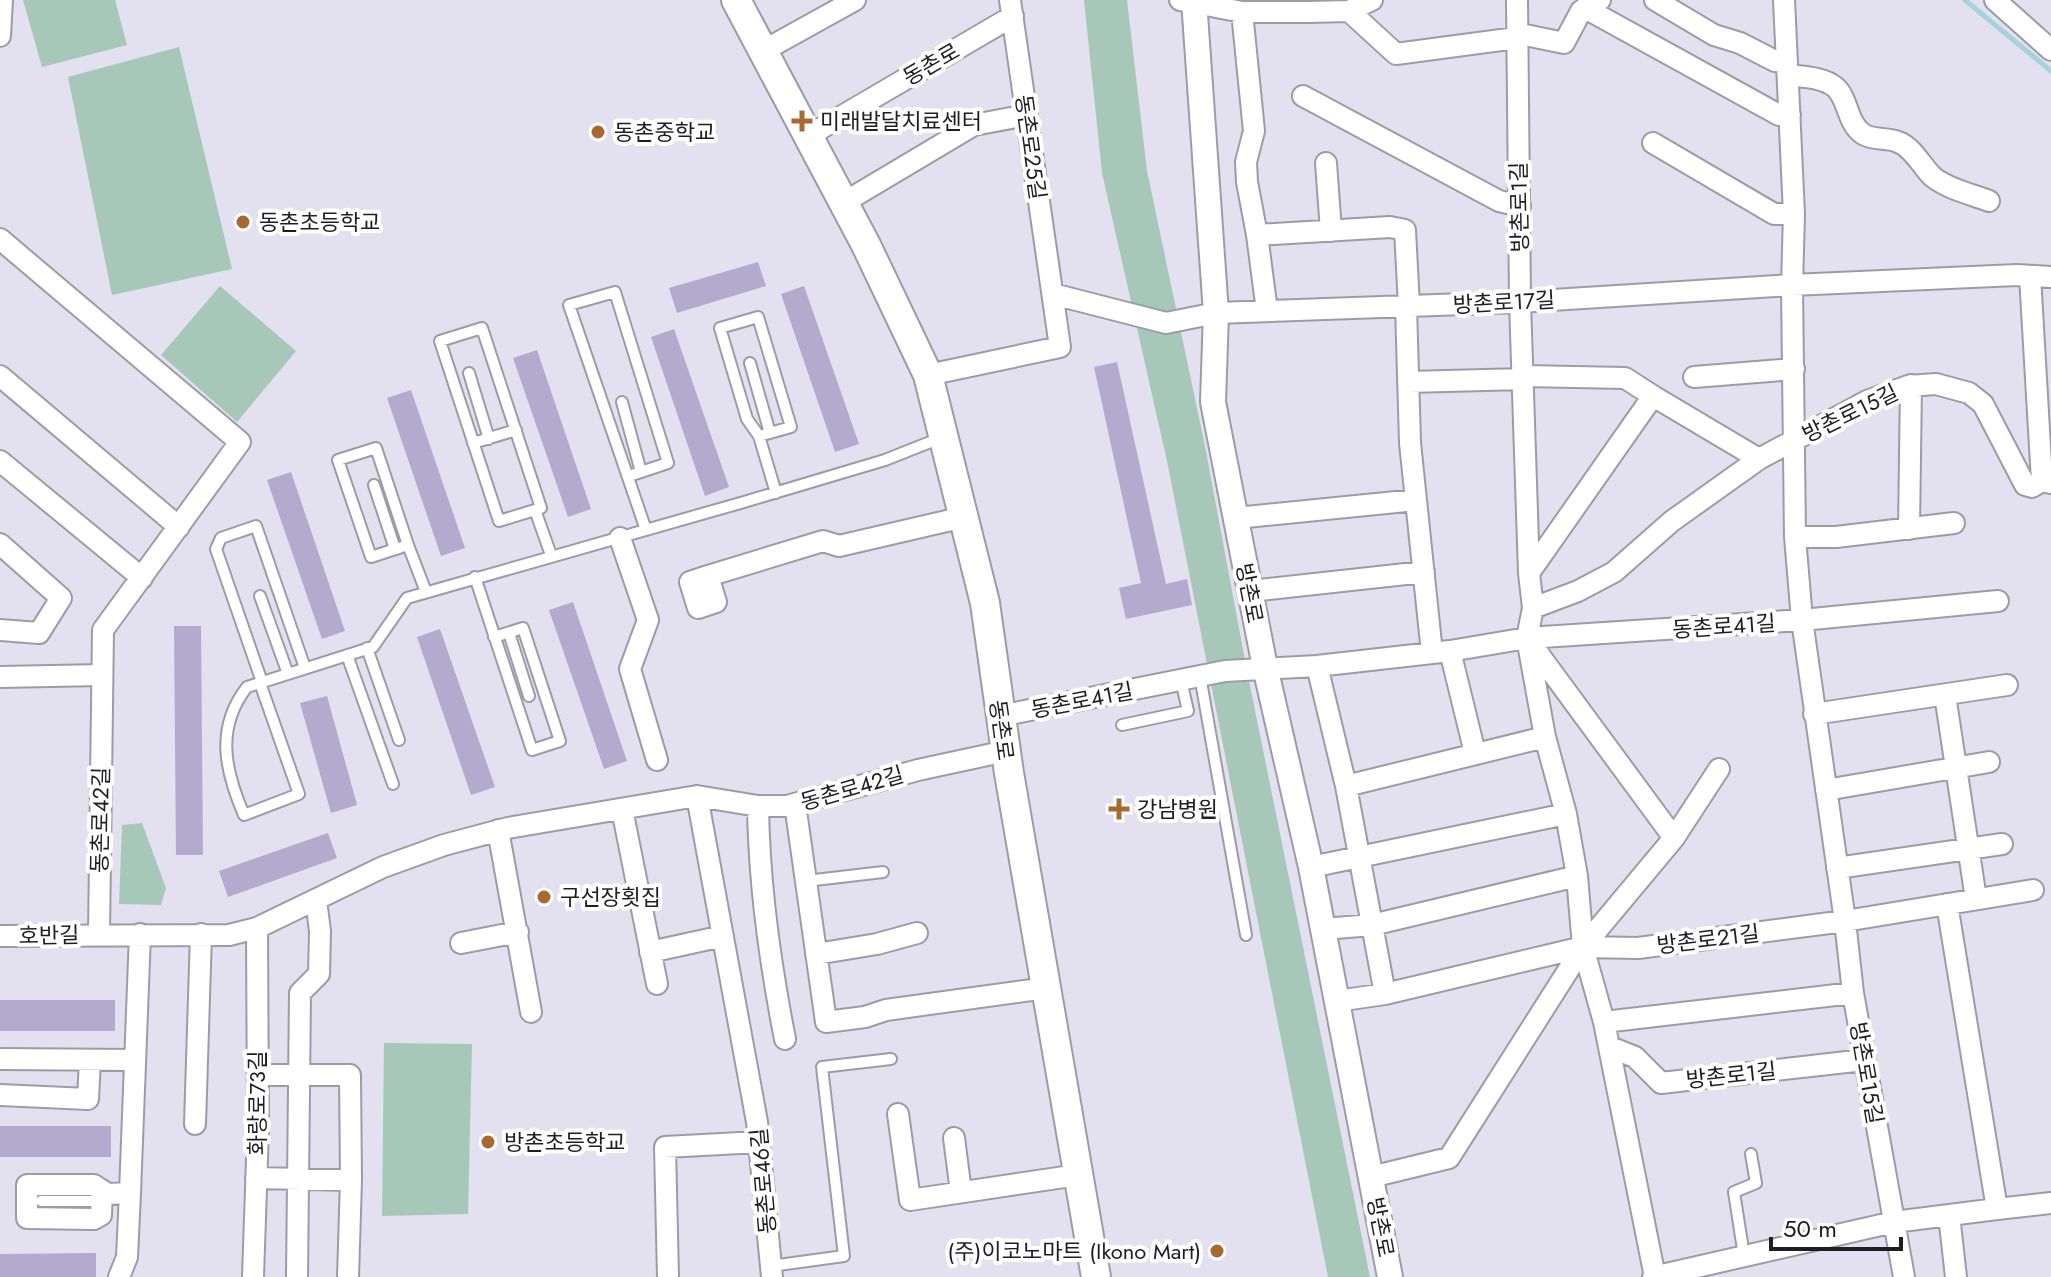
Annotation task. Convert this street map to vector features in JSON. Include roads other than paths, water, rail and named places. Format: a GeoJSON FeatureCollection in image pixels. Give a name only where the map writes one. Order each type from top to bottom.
{"type":"FeatureCollection","features":[{"type":"Feature","properties":{"kind":"main road","name":"동촌로"},"geometry":{"type":"LineString","coordinates":[[736,0],[843,203],[928,375],[985,603],[1000,716],[1096,1277]]}},
{"type":"Feature","properties":{"kind":"street"},"geometry":{"type":"LineString","coordinates":[[0,36],[2,0]]}},
{"type":"Feature","properties":{"kind":"street"},"geometry":{"type":"LineString","coordinates":[[763,51],[855,0]]}},
{"type":"Feature","properties":{"kind":"street"},"geometry":{"type":"LineString","coordinates":[[1189,1],[1242,12],[1349,11],[1372,0]]}},
{"type":"Feature","properties":{"kind":"street","name":"방촌로1길"},"geometry":{"type":"LineString","coordinates":[[1517,0],[1520,302],[1529,573],[1533,608],[1527,638],[1545,737],[1566,814],[1577,876],[1583,947],[1610,1047],[1655,1277],[1894,1222],[1997,1209],[2050,1209]]}},
{"type":"Feature","properties":{"kind":"street"},"geometry":{"type":"LineString","coordinates":[[1655,0],[1714,35],[1740,43],[1787,68],[1835,87],[1855,127],[1866,136],[1882,141],[1898,141],[1945,184],[1989,201]]}},
{"type":"Feature","properties":{"kind":"street","name":"방촌로15길"},"geometry":{"type":"LineString","coordinates":[[1784,0],[1794,214],[1795,537],[1802,620],[1853,993],[1904,1277]]}},
{"type":"Feature","properties":{"kind":"street"},"geometry":{"type":"LineString","coordinates":[[1995,0],[2051,50]]}},
{"type":"Feature","properties":{"kind":"street","name":"방촌로"},"geometry":{"type":"LineString","coordinates":[[1189,1],[1216,313],[1213,402],[1265,667],[1311,867],[1390,1277]]}},
{"type":"Feature","properties":{"kind":"street"},"geometry":{"type":"LineString","coordinates":[[1349,11],[1396,54],[1516,35],[1564,43],[1581,11],[1592,4],[1779,115],[1790,115]]}},
{"type":"Feature","properties":{"kind":"street","name":"동촌로25길"},"geometry":{"type":"LineString","coordinates":[[928,375],[1060,347],[1012,8]]}},
{"type":"Feature","properties":{"kind":"street","name":"동촌로"},"geometry":{"type":"LineString","coordinates":[[808,136],[1012,8]]}},
{"type":"Feature","properties":{"kind":"street"},"geometry":{"type":"LineString","coordinates":[[1242,12],[1254,131],[1246,162],[1247,182],[1267,311]]}},
{"type":"Feature","properties":{"kind":"street"},"geometry":{"type":"LineString","coordinates":[[1303,96],[1499,201],[1520,206]]}},
{"type":"Feature","properties":{"kind":"street"},"geometry":{"type":"LineString","coordinates":[[843,203],[974,125],[1027,115]]}},
{"type":"Feature","properties":{"kind":"street"},"geometry":{"type":"LineString","coordinates":[[1653,143],[1774,214],[1794,214]]}},
{"type":"Feature","properties":{"kind":"street"},"geometry":{"type":"LineString","coordinates":[[1326,163],[1331,231]]}},
{"type":"Feature","properties":{"kind":"street"},"geometry":{"type":"LineString","coordinates":[[1257,235],[1390,227],[1405,230],[1410,443],[1424,572],[1441,652],[1475,753]]}},
{"type":"Feature","properties":{"kind":"street","name":"동촌로42길"},"geometry":{"type":"LineString","coordinates":[[0,239],[240,442],[103,630],[99,934],[229,935],[257,928],[383,867],[498,830],[697,796],[758,806],[795,804],[918,770],[1006,751]]}},
{"type":"Feature","properties":{"kind":"street","name":"방촌로15길"},"geometry":{"type":"LineString","coordinates":[[1794,440],[1867,401],[1911,385],[1936,384],[1969,393],[1983,404],[2025,485],[2032,487],[2047,482],[2033,358],[2030,276]]}},
{"type":"Feature","properties":{"kind":"street"},"geometry":{"type":"LineString","coordinates":[[1792,285],[2051,277]]}},
{"type":"Feature","properties":{"kind":"street","name":"방촌로17길"},"geometry":{"type":"LineString","coordinates":[[1216,313],[1520,302],[1792,285]]}},
{"type":"Feature","properties":{"kind":"street"},"geometry":{"type":"LineString","coordinates":[[1053,294],[1166,323],[1216,313]]}},
{"type":"Feature","properties":{"kind":"street"},"geometry":{"type":"LineString","coordinates":[[1694,377],[1794,369]]}},
{"type":"Feature","properties":{"kind":"street"},"geometry":{"type":"LineString","coordinates":[[0,376],[179,527]]}},
{"type":"Feature","properties":{"kind":"street"},"geometry":{"type":"LineString","coordinates":[[1408,382],[1625,378],[1759,459]]}},
{"type":"Feature","properties":{"kind":"street"},"geometry":{"type":"LineString","coordinates":[[1909,529],[1911,385]]}},
{"type":"Feature","properties":{"kind":"street"},"geometry":{"type":"LineString","coordinates":[[1529,573],[1653,396]]}},
{"type":"Feature","properties":{"kind":"street"},"geometry":{"type":"LineString","coordinates":[[1533,608],[1578,591],[1614,572],[1672,521],[1759,459],[1794,440]]}},
{"type":"Feature","properties":{"kind":"street"},"geometry":{"type":"LineString","coordinates":[[0,461],[142,578]]}},
{"type":"Feature","properties":{"kind":"street"},"geometry":{"type":"LineString","coordinates":[[1236,518],[1416,500]]}},
{"type":"Feature","properties":{"kind":"street"},"geometry":{"type":"LineString","coordinates":[[708,576],[823,541],[839,546],[964,517]]}},
{"type":"Feature","properties":{"kind":"street"},"geometry":{"type":"LineString","coordinates":[[1795,537],[1836,537],[1954,523]]}},
{"type":"Feature","properties":{"kind":"street"},"geometry":{"type":"LineString","coordinates":[[620,538],[648,620],[630,669],[657,760]]}},
{"type":"Feature","properties":{"kind":"street"},"geometry":{"type":"LineString","coordinates":[[0,544],[61,598],[39,633],[0,630]]}},
{"type":"Feature","properties":{"kind":"street"},"geometry":{"type":"LineString","coordinates":[[1250,591],[1424,572]]}},
{"type":"Feature","properties":{"kind":"street","name":"동촌로41길"},"geometry":{"type":"LineString","coordinates":[[1000,716],[1191,678],[1265,667],[1317,666],[1441,652],[1527,638],[1802,620],[1998,601]]}},
{"type":"Feature","properties":{"kind":"street"},"geometry":{"type":"LineString","coordinates":[[1527,638],[1674,838]]}},
{"type":"Feature","properties":{"kind":"street"},"geometry":{"type":"LineString","coordinates":[[1317,666],[1346,786],[1385,994]]}},
{"type":"Feature","properties":{"kind":"street"},"geometry":{"type":"LineString","coordinates":[[0,677],[102,675]]}},
{"type":"Feature","properties":{"kind":"street"},"geometry":{"type":"LineString","coordinates":[[1814,714],[2007,685]]}},
{"type":"Feature","properties":{"kind":"street"},"geometry":{"type":"LineString","coordinates":[[1945,695],[1976,899]]}},
{"type":"Feature","properties":{"kind":"street"},"geometry":{"type":"LineString","coordinates":[[1346,786],[1545,737]]}},
{"type":"Feature","properties":{"kind":"street"},"geometry":{"type":"LineString","coordinates":[[1826,790],[1989,762]]}},
{"type":"Feature","properties":{"kind":"street"},"geometry":{"type":"LineString","coordinates":[[1583,947],[1674,838],[1719,769]]}},
{"type":"Feature","properties":{"kind":"street"},"geometry":{"type":"LineString","coordinates":[[650,952],[723,936],[697,796]]}},
{"type":"Feature","properties":{"kind":"street"},"geometry":{"type":"LineString","coordinates":[[795,804],[826,1022],[865,1017],[886,1010],[1046,988]]}},
{"type":"Feature","properties":{"kind":"street"},"geometry":{"type":"LineString","coordinates":[[758,806],[768,933],[785,1039]]}},
{"type":"Feature","properties":{"kind":"street"},"geometry":{"type":"LineString","coordinates":[[622,809],[657,984]]}},
{"type":"Feature","properties":{"kind":"street"},"geometry":{"type":"LineString","coordinates":[[1311,867],[1566,814]]}},
{"type":"Feature","properties":{"kind":"street"},"geometry":{"type":"LineString","coordinates":[[498,830],[531,1012]]}},
{"type":"Feature","properties":{"kind":"street"},"geometry":{"type":"LineString","coordinates":[[1837,868],[2002,844]]}},
{"type":"Feature","properties":{"kind":"street"},"geometry":{"type":"LineString","coordinates":[[1323,929],[1372,925],[1577,876]]}},
{"type":"Feature","properties":{"kind":"street","name":"방촌로21길"},"geometry":{"type":"LineString","coordinates":[[1337,1001],[1385,994],[1583,947],[1638,948],[1845,921],[2033,890]]}},
{"type":"Feature","properties":{"kind":"street"},"geometry":{"type":"LineString","coordinates":[[297,1277],[300,993],[319,974],[320,931],[316,900]]}},
{"type":"Feature","properties":{"kind":"street"},"geometry":{"type":"LineString","coordinates":[[1947,904],[1997,1209]]}},
{"type":"Feature","properties":{"kind":"street","name":"화랑로73길"},"geometry":{"type":"LineString","coordinates":[[253,1277],[258,1075],[257,928]]}},
{"type":"Feature","properties":{"kind":"street"},"geometry":{"type":"LineString","coordinates":[[461,943],[518,932]]}},
{"type":"Feature","properties":{"kind":"street"},"geometry":{"type":"LineString","coordinates":[[816,954],[877,944],[917,933]]}},
{"type":"Feature","properties":{"kind":"street","name":"호반길"},"geometry":{"type":"LineString","coordinates":[[0,936],[99,934]]}},
{"type":"Feature","properties":{"kind":"street"},"geometry":{"type":"LineString","coordinates":[[119,1277],[127,1257],[140,934]]}},
{"type":"Feature","properties":{"kind":"street"},"geometry":{"type":"LineString","coordinates":[[195,1124],[201,934]]}},
{"type":"Feature","properties":{"kind":"street","name":"동촌로46길"},"geometry":{"type":"LineString","coordinates":[[723,936],[751,1085],[771,1271]]}},
{"type":"Feature","properties":{"kind":"street","name":"방촌로"},"geometry":{"type":"LineString","coordinates":[[1371,1177],[1449,1158],[1583,947]]}},
{"type":"Feature","properties":{"kind":"street"},"geometry":{"type":"LineString","coordinates":[[1604,1022],[1853,993]]}},
{"type":"Feature","properties":{"kind":"street","name":"방촌로1길"},"geometry":{"type":"LineString","coordinates":[[1610,1047],[1635,1057],[1661,1083],[1864,1060]]}},
{"type":"Feature","properties":{"kind":"street"},"geometry":{"type":"LineString","coordinates":[[0,1059],[135,1060]]}},
{"type":"Feature","properties":{"kind":"street"},"geometry":{"type":"LineString","coordinates":[[0,1095],[88,1099],[90,1060]]}},
{"type":"Feature","properties":{"kind":"street"},"geometry":{"type":"LineString","coordinates":[[258,1075],[350,1075],[348,1277]]}},
{"type":"Feature","properties":{"kind":"street"},"geometry":{"type":"LineString","coordinates":[[898,1114],[910,1200],[1078,1175]]}},
{"type":"Feature","properties":{"kind":"street"},"geometry":{"type":"LineString","coordinates":[[954,1138],[961,1192]]}},
{"type":"Feature","properties":{"kind":"street"},"geometry":{"type":"LineString","coordinates":[[668,1277],[665,1147],[759,1142]]}},
{"type":"Feature","properties":{"kind":"street"},"geometry":{"type":"LineString","coordinates":[[256,1178],[351,1180]]}},
{"type":"Feature","properties":{"kind":"street"},"geometry":{"type":"LineString","coordinates":[[102,1196],[130,1193]]}},
{"type":"Feature","properties":{"kind":"street"},"geometry":{"type":"LineString","coordinates":[[1949,1215],[1956,1277]]}},
{"type":"Feature","properties":{"kind":"lane"},"geometry":{"type":"LineString","coordinates":[[629,476],[668,463],[615,292],[569,305],[646,530]]}},
{"type":"Feature","properties":{"kind":"lane"},"geometry":{"type":"LineString","coordinates":[[758,317],[791,427],[765,435],[747,419],[720,328],[758,317]]}},
{"type":"Feature","properties":{"kind":"lane"},"geometry":{"type":"LineString","coordinates":[[482,328],[541,508],[499,521],[473,443],[440,341],[482,328]]}},
{"type":"Feature","properties":{"kind":"lane"},"geometry":{"type":"LineString","coordinates":[[750,363],[776,493]]}},
{"type":"Feature","properties":{"kind":"lane"},"geometry":{"type":"LineString","coordinates":[[469,373],[489,439]]}},
{"type":"Feature","properties":{"kind":"lane"},"geometry":{"type":"LineString","coordinates":[[622,402],[641,472]]}},
{"type":"Feature","properties":{"kind":"lane"},"geometry":{"type":"LineString","coordinates":[[473,443],[516,430]]}},
{"type":"Feature","properties":{"kind":"lane"},"geometry":{"type":"LineString","coordinates":[[305,668],[256,526],[221,538],[216,549],[261,682],[299,794],[244,815],[231,785],[224,755],[233,704],[247,687],[261,682],[347,655],[367,648],[373,647],[407,598],[776,493],[885,460],[945,437]]}},
{"type":"Feature","properties":{"kind":"lane"},"geometry":{"type":"LineString","coordinates":[[408,545],[371,557],[338,460],[376,448],[426,592]]}},
{"type":"Feature","properties":{"kind":"lane"},"geometry":{"type":"LineString","coordinates":[[374,485],[395,549]]}},
{"type":"Feature","properties":{"kind":"lane"},"geometry":{"type":"LineString","coordinates":[[535,510],[551,555]]}},
{"type":"Feature","properties":{"kind":"lane"},"geometry":{"type":"LineString","coordinates":[[475,577],[494,637],[532,750],[560,741],[523,628],[494,637]]}},
{"type":"Feature","properties":{"kind":"lane"},"geometry":{"type":"LineString","coordinates":[[260,596],[288,674]]}},
{"type":"Feature","properties":{"kind":"lane"},"geometry":{"type":"LineString","coordinates":[[509,633],[529,696]]}},
{"type":"Feature","properties":{"kind":"lane"},"geometry":{"type":"LineString","coordinates":[[367,648],[399,740]]}},
{"type":"Feature","properties":{"kind":"lane"},"geometry":{"type":"LineString","coordinates":[[347,655],[393,784]]}},
{"type":"Feature","properties":{"kind":"lane"},"geometry":{"type":"LineString","coordinates":[[1122,725],[1188,711],[1191,678]]}},
{"type":"Feature","properties":{"kind":"lane"},"geometry":{"type":"LineString","coordinates":[[1191,678],[1246,935]]}},
{"type":"Feature","properties":{"kind":"lane"},"geometry":{"type":"LineString","coordinates":[[806,881],[883,872]]}},
{"type":"Feature","properties":{"kind":"lane"},"geometry":{"type":"LineString","coordinates":[[771,1271],[844,1256],[822,1067],[891,1059]]}},
{"type":"Feature","properties":{"kind":"lane"},"geometry":{"type":"LineString","coordinates":[[1744,1256],[1734,1192],[1756,1183],[1751,1154]]}},
{"type":"Feature","properties":{"kind":"lane"},"geometry":{"type":"LineString","coordinates":[[41,1201],[102,1196]]}},
{"type":"Feature","properties":{"kind":"waterway"},"geometry":{"type":"LineString","coordinates":[[1965,0],[2051,71]]}},
{"type":"Feature","properties":{"kind":"place","name":"미래발달치료센터"},"geometry":{"type":"Point","coordinates":[802,121]}},
{"type":"Feature","properties":{"kind":"place","name":"동촌중학교"},"geometry":{"type":"Point","coordinates":[598,132]}},
{"type":"Feature","properties":{"kind":"place","name":"동촌초등학교"},"geometry":{"type":"Point","coordinates":[243,222]}},
{"type":"Feature","properties":{"kind":"place","name":"강남병원"},"geometry":{"type":"Point","coordinates":[1119,809]}},
{"type":"Feature","properties":{"kind":"place","name":"구선장횟집"},"geometry":{"type":"Point","coordinates":[544,897]}},
{"type":"Feature","properties":{"kind":"place","name":"방촌초등학교"},"geometry":{"type":"Point","coordinates":[488,1142]}},
{"type":"Feature","properties":{"kind":"place","name":"(주)이코노마트 (Ikono Mart)"},"geometry":{"type":"Point","coordinates":[1217,1251]}}]}
